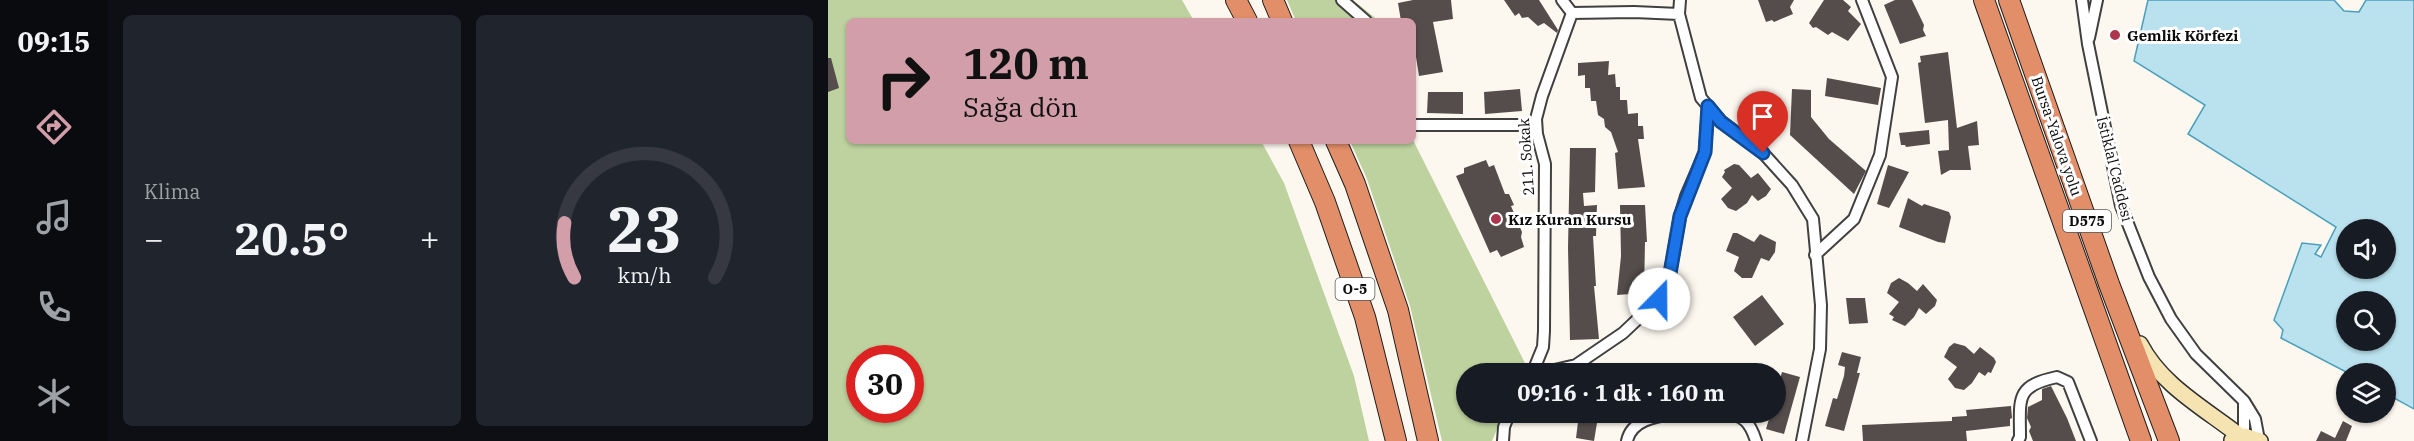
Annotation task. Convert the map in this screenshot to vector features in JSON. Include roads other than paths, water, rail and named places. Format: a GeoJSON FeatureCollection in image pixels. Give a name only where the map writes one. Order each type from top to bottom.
{"type":"FeatureCollection","features":[{"type":"Feature","properties":{"kind":"highway"},"geometry":{"type":"LineString","coordinates":[[1222,0],[1232,18]]}},
{"type":"Feature","properties":{"kind":"highway"},"geometry":{"type":"LineString","coordinates":[[1236,0],[1245,18]]}},
{"type":"Feature","properties":{"kind":"highway"},"geometry":{"type":"LineString","coordinates":[[1273,0],[1281,18]]}},
{"type":"Feature","properties":{"kind":"highway","name":"Bursa-Yalova yolu"},"geometry":{"type":"LineString","coordinates":[[1984,0],[2141,441]]}},
{"type":"Feature","properties":{"kind":"highway","name":"Bursa-Yalova yolu"},"geometry":{"type":"LineString","coordinates":[[2009,0],[2109,284],[2169,441]]}},
{"type":"Feature","properties":{"kind":"highway","name":"O-5"},"geometry":{"type":"LineString","coordinates":[[1298,144],[1325,202],[1365,318],[1396,441]]}},
{"type":"Feature","properties":{"kind":"highway","name":"O-5"},"geometry":{"type":"LineString","coordinates":[[1337,144],[1355,184],[1398,310],[1428,441]]}},
{"type":"Feature","properties":{"kind":"main road","name":"İstiklal Caddesi"},"geometry":{"type":"LineString","coordinates":[[2109,284],[2147,358],[2172,386],[2246,439]]}},
{"type":"Feature","properties":{"kind":"main road"},"geometry":{"type":"LineString","coordinates":[[2120,380],[2133,441]]}},
{"type":"Feature","properties":{"kind":"street"},"geometry":{"type":"LineString","coordinates":[[1342,0],[1363,18]]}},
{"type":"Feature","properties":{"kind":"street"},"geometry":{"type":"LineString","coordinates":[[1562,0],[1572,13],[1679,14]]}},
{"type":"Feature","properties":{"kind":"street"},"geometry":{"type":"LineString","coordinates":[[1680,0],[1679,14],[1701,98],[1721,122],[1763,153],[1792,185],[1813,219],[1821,305],[1820,349],[1802,441]]}},
{"type":"Feature","properties":{"kind":"street"},"geometry":{"type":"LineString","coordinates":[[1815,255],[1854,219],[1881,155],[1892,77],[1862,0]]}},
{"type":"Feature","properties":{"kind":"street","name":"İstiklal Caddesi"},"geometry":{"type":"LineString","coordinates":[[2082,0],[2088,44],[2121,206],[2149,277],[2171,319],[2196,354],[2244,401],[2255,419],[2246,439]]}},
{"type":"Feature","properties":{"kind":"street"},"geometry":{"type":"LineString","coordinates":[[2088,44],[2097,0]]}},
{"type":"Feature","properties":{"kind":"street","name":"211. Sokak"},"geometry":{"type":"LineString","coordinates":[[1538,363],[1543,347],[1544,331],[1545,164],[1536,125],[1542,96],[1572,13]]}},
{"type":"Feature","properties":{"kind":"street"},"geometry":{"type":"LineString","coordinates":[[1579,363],[1623,333],[1659,299],[1669,279],[1680,216],[1705,152],[1708,106]]}},
{"type":"Feature","properties":{"kind":"street"},"geometry":{"type":"LineString","coordinates":[[1416,125],[1536,125]]}},
{"type":"Feature","properties":{"kind":"street"},"geometry":{"type":"LineString","coordinates":[[2018,441],[2021,396],[2029,385],[2057,377],[2068,382],[2091,441]]}},
{"type":"Feature","properties":{"kind":"street"},"geometry":{"type":"LineString","coordinates":[[1503,441],[1506,423]]}},
{"type":"Feature","properties":{"kind":"street"},"geometry":{"type":"LineString","coordinates":[[1627,441],[1629,430],[1640,423]]}},
{"type":"Feature","properties":{"kind":"street"},"geometry":{"type":"LineString","coordinates":[[1748,423],[1751,426],[1756,441]]}},
{"type":"Feature","properties":{"kind":"water"},"geometry":{"type":"Polygon","coordinates":[[[2148,0],[2334,0],[2344,11],[2359,12],[2366,0],[2414,0],[2414,409],[2396,399],[2396,363],[2336,363],[2336,367],[2281,338],[2283,330],[2274,320],[2302,243],[2321,245],[2315,254],[2321,257],[2336,227],[2188,134],[2205,105],[2134,61],[2148,0]]]}},
{"type":"Feature","properties":{"kind":"place","name":"Gemlik Körfezi"},"geometry":{"type":"Point","coordinates":[2115,35]}},
{"type":"Feature","properties":{"kind":"place","name":"Kız Kuran Kursu"},"geometry":{"type":"Point","coordinates":[1496,219]}}]}
